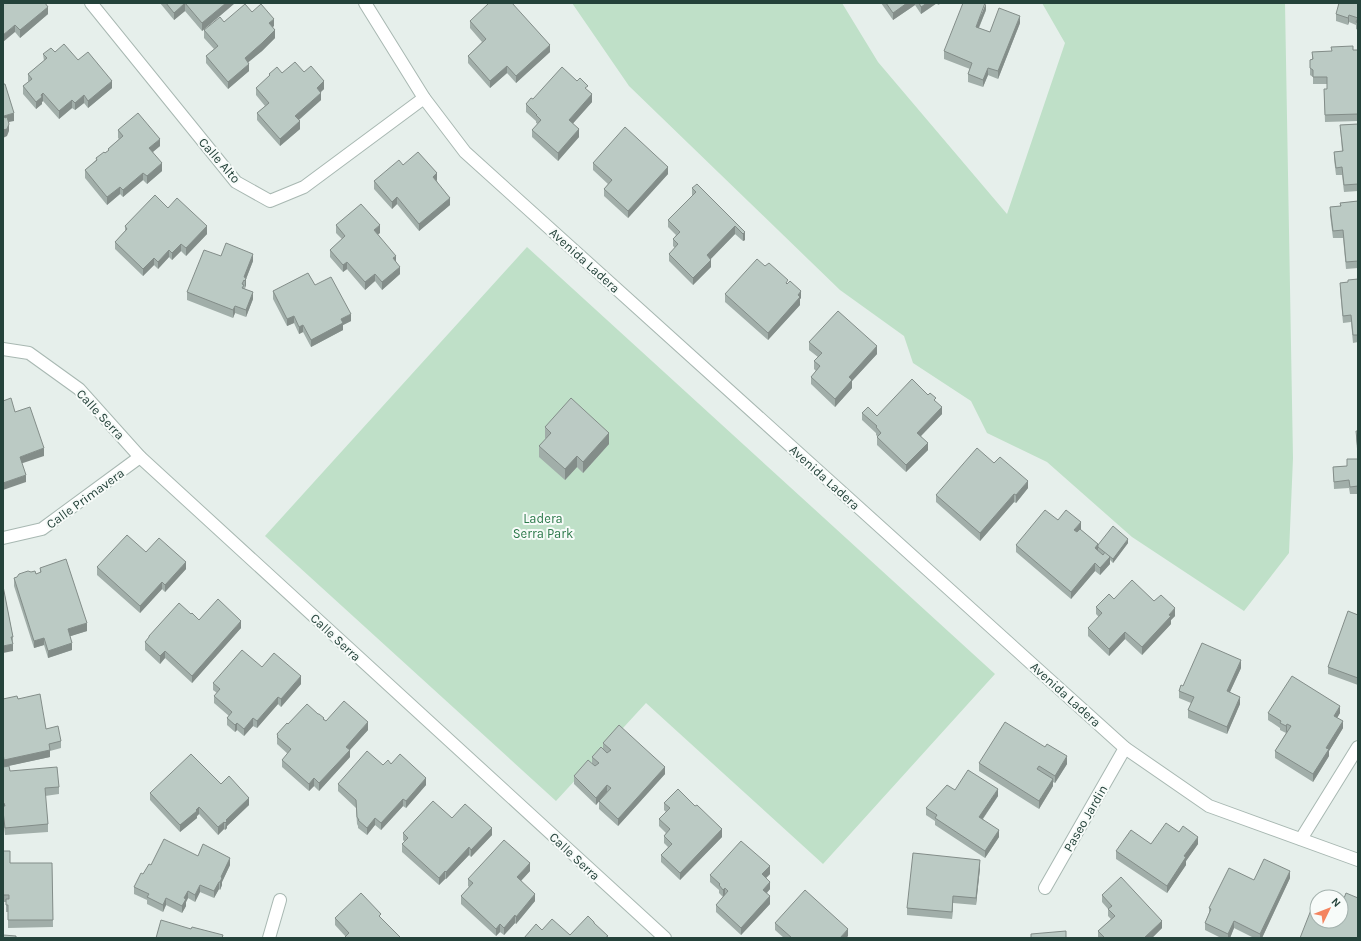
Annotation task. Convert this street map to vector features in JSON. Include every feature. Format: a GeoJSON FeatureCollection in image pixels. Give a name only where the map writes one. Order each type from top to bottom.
{"type":"FeatureCollection","features":[{"type":"Feature","properties":{"kind":"street","name":"Calle Alto"},"geometry":{"type":"LineString","coordinates":[[91,3],[236,182],[270,201],[304,187],[424,98]]}},
{"type":"Feature","properties":{"kind":"street","name":"Avenida Ladera"},"geometry":{"type":"LineString","coordinates":[[366,3],[424,98],[465,152],[1125,748],[1209,806],[1358,860]]}},
{"type":"Feature","properties":{"kind":"street","name":"Calle Serra"},"geometry":{"type":"LineString","coordinates":[[3,349],[29,353],[78,389],[140,457],[665,938]]}},
{"type":"Feature","properties":{"kind":"street","name":"Calle Primavera"},"geometry":{"type":"LineString","coordinates":[[3,538],[42,529],[140,457]]}},
{"type":"Feature","properties":{"kind":"street"},"geometry":{"type":"LineString","coordinates":[[1301,839],[1358,747]]}},
{"type":"Feature","properties":{"kind":"street","name":"Paseo Jardin"},"geometry":{"type":"LineString","coordinates":[[1044,888],[1125,748]]}},
{"type":"Feature","properties":{"kind":"street"},"geometry":{"type":"LineString","coordinates":[[269,938],[280,900]]}},
{"type":"Feature","properties":{"kind":"green space"},"geometry":{"type":"Polygon","coordinates":[[[572,3],[842,3],[878,62],[1007,214],[1065,43],[1042,3],[1285,3],[1293,458],[1289,553],[1244,611],[1132,537],[1047,462],[987,433],[971,401],[913,363],[904,336],[840,290],[629,86],[572,3]]]}},
{"type":"Feature","properties":{"kind":"green space","name":"Ladera Serra Park"},"geometry":{"type":"Polygon","coordinates":[[[527,247],[995,674],[823,864],[646,703],[556,801],[265,536],[527,247]]]}},
{"type":"Feature","properties":{"kind":"building"},"geometry":{"type":"Polygon","coordinates":[[[3,3],[45,3],[48,7],[20,30],[15,25],[3,35],[3,3]]]}},
{"type":"Feature","properties":{"kind":"building"},"geometry":{"type":"Polygon","coordinates":[[[166,3],[185,3],[174,13],[166,3]]]}},
{"type":"Feature","properties":{"kind":"building"},"geometry":{"type":"Polygon","coordinates":[[[185,3],[226,3],[202,23],[185,3]]]}},
{"type":"Feature","properties":{"kind":"building"},"geometry":{"type":"Polygon","coordinates":[[[489,3],[512,3],[550,45],[516,76],[507,66],[490,81],[468,56],[486,39],[470,21],[489,3]]]}},
{"type":"Feature","properties":{"kind":"building"},"geometry":{"type":"Polygon","coordinates":[[[886,3],[907,3],[893,13],[886,3]]]}},
{"type":"Feature","properties":{"kind":"building"},"geometry":{"type":"Polygon","coordinates":[[[919,3],[927,3],[921,7],[919,3]]]}},
{"type":"Feature","properties":{"kind":"building"},"geometry":{"type":"Polygon","coordinates":[[[963,3],[985,3],[976,27],[990,32],[999,8],[1020,16],[998,71],[988,68],[983,80],[968,74],[972,63],[944,51],[963,3]]]}},
{"type":"Feature","properties":{"kind":"building"},"geometry":{"type":"Polygon","coordinates":[[[1339,3],[1358,3],[1358,18],[1349,15],[1348,18],[1336,14],[1339,3]]]}},
{"type":"Feature","properties":{"kind":"building"},"geometry":{"type":"Polygon","coordinates":[[[245,4],[252,12],[261,4],[274,19],[269,23],[275,30],[245,58],[249,64],[228,82],[206,56],[218,46],[204,30],[220,17],[224,22],[245,4]]]}},
{"type":"Feature","properties":{"kind":"building"},"geometry":{"type":"Polygon","coordinates":[[[64,44],[78,60],[88,52],[112,81],[88,101],[84,95],[75,103],[72,100],[59,111],[43,93],[41,95],[42,97],[36,102],[23,86],[32,79],[28,74],[47,58],[43,54],[51,48],[55,52],[64,44]]]}},
{"type":"Feature","properties":{"kind":"building"},"geometry":{"type":"Polygon","coordinates":[[[1353,46],[1353,50],[1358,50],[1358,114],[1325,115],[1324,89],[1327,89],[1327,77],[1313,77],[1313,70],[1310,68],[1310,60],[1313,59],[1312,52],[1332,51],[1331,47],[1353,46]]]}},
{"type":"Feature","properties":{"kind":"building"},"geometry":{"type":"Polygon","coordinates":[[[295,62],[304,72],[311,66],[324,81],[317,88],[321,93],[295,116],[300,121],[280,139],[257,113],[269,103],[256,88],[277,67],[282,73],[295,62]]]}},
{"type":"Feature","properties":{"kind":"building"},"geometry":{"type":"Polygon","coordinates":[[[562,67],[577,81],[580,78],[588,86],[585,88],[592,94],[569,120],[579,129],[558,153],[532,130],[541,120],[526,104],[531,98],[533,99],[562,67]]]}},
{"type":"Feature","properties":{"kind":"building"},"geometry":{"type":"Polygon","coordinates":[[[3,84],[5,84],[14,113],[4,116],[5,118],[7,117],[9,124],[7,129],[3,130],[3,84]]]}},
{"type":"Feature","properties":{"kind":"building"},"geometry":{"type":"Polygon","coordinates":[[[138,113],[160,139],[149,148],[162,163],[147,176],[143,173],[123,190],[120,187],[107,197],[85,170],[97,160],[96,158],[109,150],[108,149],[123,136],[118,130],[138,113]]]}},
{"type":"Feature","properties":{"kind":"building"},"geometry":{"type":"Polygon","coordinates":[[[1358,124],[1358,184],[1344,185],[1342,167],[1336,168],[1334,152],[1343,151],[1340,125],[1358,124]]]}},
{"type":"Feature","properties":{"kind":"building"},"geometry":{"type":"Polygon","coordinates":[[[625,127],[668,167],[628,211],[604,189],[612,180],[593,163],[625,127]]]}},
{"type":"Feature","properties":{"kind":"building"},"geometry":{"type":"Polygon","coordinates":[[[418,152],[437,173],[433,177],[450,198],[419,224],[397,197],[392,202],[374,181],[399,160],[403,165],[418,152]]]}},
{"type":"Feature","properties":{"kind":"building"},"geometry":{"type":"Polygon","coordinates":[[[697,184],[745,232],[743,234],[735,226],[707,255],[711,260],[693,278],[669,254],[678,244],[673,239],[680,232],[668,220],[696,192],[692,188],[697,184]]]}},
{"type":"Feature","properties":{"kind":"building"},"geometry":{"type":"Polygon","coordinates":[[[155,195],[168,208],[177,198],[207,226],[186,248],[181,244],[172,253],[169,250],[158,262],[154,258],[143,269],[115,242],[127,229],[125,226],[155,195]]]}},
{"type":"Feature","properties":{"kind":"building"},"geometry":{"type":"Polygon","coordinates":[[[1358,201],[1358,261],[1346,262],[1343,230],[1333,231],[1330,207],[1341,206],[1340,203],[1358,201]]]}},
{"type":"Feature","properties":{"kind":"building"},"geometry":{"type":"Polygon","coordinates":[[[361,204],[380,225],[374,230],[396,256],[393,258],[400,267],[382,282],[375,274],[365,282],[347,262],[343,265],[330,250],[345,236],[336,225],[361,204]]]}},
{"type":"Feature","properties":{"kind":"building"},"geometry":{"type":"Polygon","coordinates":[[[226,243],[253,254],[244,277],[246,278],[245,281],[244,280],[242,284],[244,285],[242,288],[253,292],[246,310],[235,306],[233,310],[187,292],[204,250],[221,256],[226,243]]]}},
{"type":"Feature","properties":{"kind":"building"},"geometry":{"type":"Polygon","coordinates":[[[757,259],[765,266],[769,263],[788,280],[786,283],[787,284],[790,281],[801,291],[798,295],[800,297],[768,333],[725,294],[757,259]]]}},
{"type":"Feature","properties":{"kind":"building"},"geometry":{"type":"Polygon","coordinates":[[[308,273],[315,285],[331,277],[351,314],[341,319],[343,323],[311,340],[303,325],[299,327],[294,316],[287,319],[273,291],[308,273]]]}},
{"type":"Feature","properties":{"kind":"building"},"geometry":{"type":"Polygon","coordinates":[[[1358,279],[1358,335],[1353,335],[1351,315],[1343,316],[1340,283],[1358,279]]]}},
{"type":"Feature","properties":{"kind":"building"},"geometry":{"type":"Polygon","coordinates":[[[838,311],[877,346],[849,377],[852,380],[835,399],[811,377],[820,366],[814,361],[822,353],[809,342],[838,311]]]}},
{"type":"Feature","properties":{"kind":"building"},"geometry":{"type":"Polygon","coordinates":[[[912,379],[928,395],[930,393],[936,398],[934,400],[942,407],[917,433],[928,443],[906,465],[877,437],[881,433],[876,427],[877,426],[862,413],[868,407],[877,416],[912,379]]]}},
{"type":"Feature","properties":{"kind":"building"},"geometry":{"type":"Polygon","coordinates":[[[11,398],[15,412],[30,407],[44,448],[20,457],[26,475],[3,483],[3,401],[11,398]]]}},
{"type":"Feature","properties":{"kind":"building"},"geometry":{"type":"Polygon","coordinates":[[[571,398],[609,433],[583,462],[577,456],[565,469],[539,446],[551,433],[545,427],[571,398]]]}},
{"type":"Feature","properties":{"kind":"building"},"geometry":{"type":"Polygon","coordinates":[[[1356,431],[1358,431],[1358,450],[1356,431]]]}},
{"type":"Feature","properties":{"kind":"building"},"geometry":{"type":"Polygon","coordinates":[[[977,448],[994,463],[1000,457],[1028,481],[1016,495],[1014,494],[980,533],[936,495],[977,448]]]}},
{"type":"Feature","properties":{"kind":"building"},"geometry":{"type":"Polygon","coordinates":[[[1347,459],[1358,459],[1358,486],[1350,487],[1349,480],[1334,482],[1333,467],[1347,466],[1347,459]]]}},
{"type":"Feature","properties":{"kind":"building"},"geometry":{"type":"Polygon","coordinates":[[[1045,510],[1058,520],[1066,510],[1081,522],[1074,530],[1077,532],[1080,529],[1098,544],[1095,548],[1103,555],[1105,552],[1110,557],[1100,568],[1095,563],[1071,592],[1016,545],[1045,510]]]}},
{"type":"Feature","properties":{"kind":"building"},"geometry":{"type":"Polygon","coordinates":[[[1113,526],[1128,539],[1113,559],[1098,547],[1098,545],[1113,526]]]}},
{"type":"Feature","properties":{"kind":"building"},"geometry":{"type":"Polygon","coordinates":[[[127,535],[146,552],[159,538],[186,562],[165,585],[162,582],[140,606],[97,567],[127,535]]]}},
{"type":"Feature","properties":{"kind":"building"},"geometry":{"type":"Polygon","coordinates":[[[66,559],[87,623],[68,629],[72,643],[48,651],[44,638],[34,641],[14,578],[19,574],[28,571],[35,571],[36,574],[41,572],[40,568],[66,559]]]}},
{"type":"Feature","properties":{"kind":"building"},"geometry":{"type":"Polygon","coordinates":[[[1132,580],[1154,601],[1161,595],[1175,608],[1169,615],[1171,616],[1142,647],[1125,632],[1109,649],[1088,628],[1102,613],[1096,607],[1109,594],[1114,599],[1132,580]]]}},
{"type":"Feature","properties":{"kind":"building"},"geometry":{"type":"Polygon","coordinates":[[[3,586],[13,644],[3,646],[3,586]]]}},
{"type":"Feature","properties":{"kind":"building"},"geometry":{"type":"Polygon","coordinates":[[[218,599],[241,621],[192,676],[165,651],[160,656],[145,642],[179,603],[199,620],[218,599]]]}},
{"type":"Feature","properties":{"kind":"building"},"geometry":{"type":"Polygon","coordinates":[[[1348,611],[1358,615],[1358,678],[1328,667],[1348,611]]]}},
{"type":"Feature","properties":{"kind":"building"},"geometry":{"type":"Polygon","coordinates":[[[1202,643],[1241,660],[1227,691],[1240,697],[1227,727],[1188,710],[1194,697],[1179,691],[1181,685],[1183,686],[1202,643]]]}},
{"type":"Feature","properties":{"kind":"building"},"geometry":{"type":"Polygon","coordinates":[[[242,650],[262,667],[274,653],[301,676],[281,699],[278,697],[257,721],[253,718],[244,729],[237,723],[235,725],[227,718],[232,712],[214,696],[220,689],[213,683],[242,650]]]}},
{"type":"Feature","properties":{"kind":"building"},"geometry":{"type":"Polygon","coordinates":[[[1292,676],[1340,706],[1334,716],[1343,721],[1326,748],[1329,749],[1313,774],[1275,751],[1291,726],[1287,724],[1286,726],[1280,723],[1281,721],[1268,713],[1292,676]]]}},
{"type":"Feature","properties":{"kind":"building"},"geometry":{"type":"Polygon","coordinates":[[[40,694],[46,729],[58,726],[61,741],[49,744],[50,750],[4,760],[3,699],[17,696],[18,699],[40,694]]]}},
{"type":"Feature","properties":{"kind":"building"},"geometry":{"type":"Polygon","coordinates":[[[344,701],[368,722],[346,747],[350,750],[319,783],[314,778],[309,784],[282,760],[291,749],[277,737],[277,734],[307,704],[326,721],[344,701]]]}},
{"type":"Feature","properties":{"kind":"building"},"geometry":{"type":"Polygon","coordinates":[[[1005,722],[1045,747],[1047,744],[1067,756],[1055,776],[1039,766],[1037,769],[1053,779],[1039,801],[979,763],[1005,722]]]}},
{"type":"Feature","properties":{"kind":"building"},"geometry":{"type":"Polygon","coordinates":[[[619,725],[665,767],[618,819],[599,801],[611,788],[607,785],[596,798],[574,776],[588,760],[595,766],[599,763],[592,757],[601,747],[607,753],[611,750],[603,743],[619,725]]]}},
{"type":"Feature","properties":{"kind":"building"},"geometry":{"type":"Polygon","coordinates":[[[367,751],[383,765],[388,760],[391,764],[400,754],[426,778],[406,801],[403,799],[381,823],[375,818],[367,828],[358,820],[356,800],[338,784],[367,751]]]}},
{"type":"Feature","properties":{"kind":"building"},"geometry":{"type":"Polygon","coordinates":[[[191,754],[221,784],[229,776],[249,798],[226,820],[227,821],[225,823],[224,822],[218,827],[199,807],[196,810],[197,811],[180,825],[150,793],[191,754]]]}},
{"type":"Feature","properties":{"kind":"building"},"geometry":{"type":"Polygon","coordinates":[[[9,766],[10,771],[57,767],[59,787],[45,788],[48,824],[5,828],[3,811],[3,806],[5,806],[3,803],[3,767],[9,766]]]}},
{"type":"Feature","properties":{"kind":"building"},"geometry":{"type":"Polygon","coordinates":[[[968,770],[998,789],[979,817],[999,830],[985,851],[935,818],[937,815],[926,808],[947,785],[955,790],[968,770]]]}},
{"type":"Feature","properties":{"kind":"building"},"geometry":{"type":"Polygon","coordinates":[[[678,789],[722,829],[680,873],[661,855],[672,844],[664,836],[670,829],[659,819],[670,808],[664,803],[678,789]]]}},
{"type":"Feature","properties":{"kind":"building"},"geometry":{"type":"Polygon","coordinates":[[[433,801],[452,818],[465,804],[492,828],[471,850],[469,847],[439,878],[402,844],[408,838],[403,833],[433,801]]]}},
{"type":"Feature","properties":{"kind":"building"},"geometry":{"type":"Polygon","coordinates":[[[1166,823],[1179,832],[1183,826],[1198,837],[1184,856],[1186,857],[1167,886],[1116,851],[1131,830],[1151,844],[1166,823]]]}},
{"type":"Feature","properties":{"kind":"building"},"geometry":{"type":"Polygon","coordinates":[[[164,839],[198,856],[203,844],[230,858],[221,877],[222,878],[214,891],[200,885],[195,895],[188,891],[182,906],[166,898],[163,905],[147,897],[149,894],[134,887],[141,873],[143,874],[149,864],[151,865],[164,839]]]}},
{"type":"Feature","properties":{"kind":"building"},"geometry":{"type":"Polygon","coordinates":[[[504,840],[530,863],[517,877],[535,894],[516,917],[515,915],[504,928],[500,924],[496,929],[461,896],[473,883],[468,879],[504,840]]]}},
{"type":"Feature","properties":{"kind":"building"},"geometry":{"type":"Polygon","coordinates":[[[741,841],[770,866],[762,874],[770,882],[763,890],[770,896],[741,928],[716,905],[728,891],[725,888],[723,890],[719,885],[720,884],[710,875],[741,841]]]}},
{"type":"Feature","properties":{"kind":"building"},"geometry":{"type":"Polygon","coordinates":[[[3,851],[10,851],[10,863],[52,863],[53,920],[8,920],[8,905],[6,905],[6,899],[9,899],[9,895],[3,895],[3,851]]]}},
{"type":"Feature","properties":{"kind":"building"},"geometry":{"type":"Polygon","coordinates":[[[913,853],[980,860],[976,898],[953,896],[952,912],[907,908],[913,853]]]}},
{"type":"Feature","properties":{"kind":"building"},"geometry":{"type":"Polygon","coordinates":[[[1264,859],[1290,871],[1260,934],[1234,921],[1228,934],[1205,923],[1211,909],[1209,908],[1229,868],[1254,880],[1264,859]]]}},
{"type":"Feature","properties":{"kind":"building"},"geometry":{"type":"Polygon","coordinates":[[[1121,877],[1162,921],[1144,938],[1105,938],[1098,931],[1115,916],[1108,909],[1112,906],[1102,895],[1121,877]]]}},
{"type":"Feature","properties":{"kind":"building"},"geometry":{"type":"Polygon","coordinates":[[[805,890],[848,929],[840,938],[792,938],[775,923],[805,890]]]}},
{"type":"Feature","properties":{"kind":"building"},"geometry":{"type":"Polygon","coordinates":[[[361,893],[381,914],[379,916],[401,938],[344,938],[349,933],[335,918],[361,893]]]}},
{"type":"Feature","properties":{"kind":"building"},"geometry":{"type":"Polygon","coordinates":[[[1349,894],[1358,898],[1358,938],[1300,938],[1309,915],[1309,929],[1349,929],[1349,894]]]}},
{"type":"Feature","properties":{"kind":"building"},"geometry":{"type":"Polygon","coordinates":[[[588,916],[608,936],[605,938],[524,938],[536,924],[542,930],[552,919],[570,935],[588,916]]]}},
{"type":"Feature","properties":{"kind":"building"},"geometry":{"type":"Polygon","coordinates":[[[161,920],[191,929],[192,927],[223,935],[222,938],[156,938],[161,920]]]}},
{"type":"Feature","properties":{"kind":"building"},"geometry":{"type":"Polygon","coordinates":[[[1066,931],[1066,938],[1031,938],[1031,934],[1066,931]]]}},
{"type":"Feature","properties":{"kind":"building"},"geometry":{"type":"Polygon","coordinates":[[[3,935],[16,936],[16,938],[3,938],[3,935]]]}}]}
